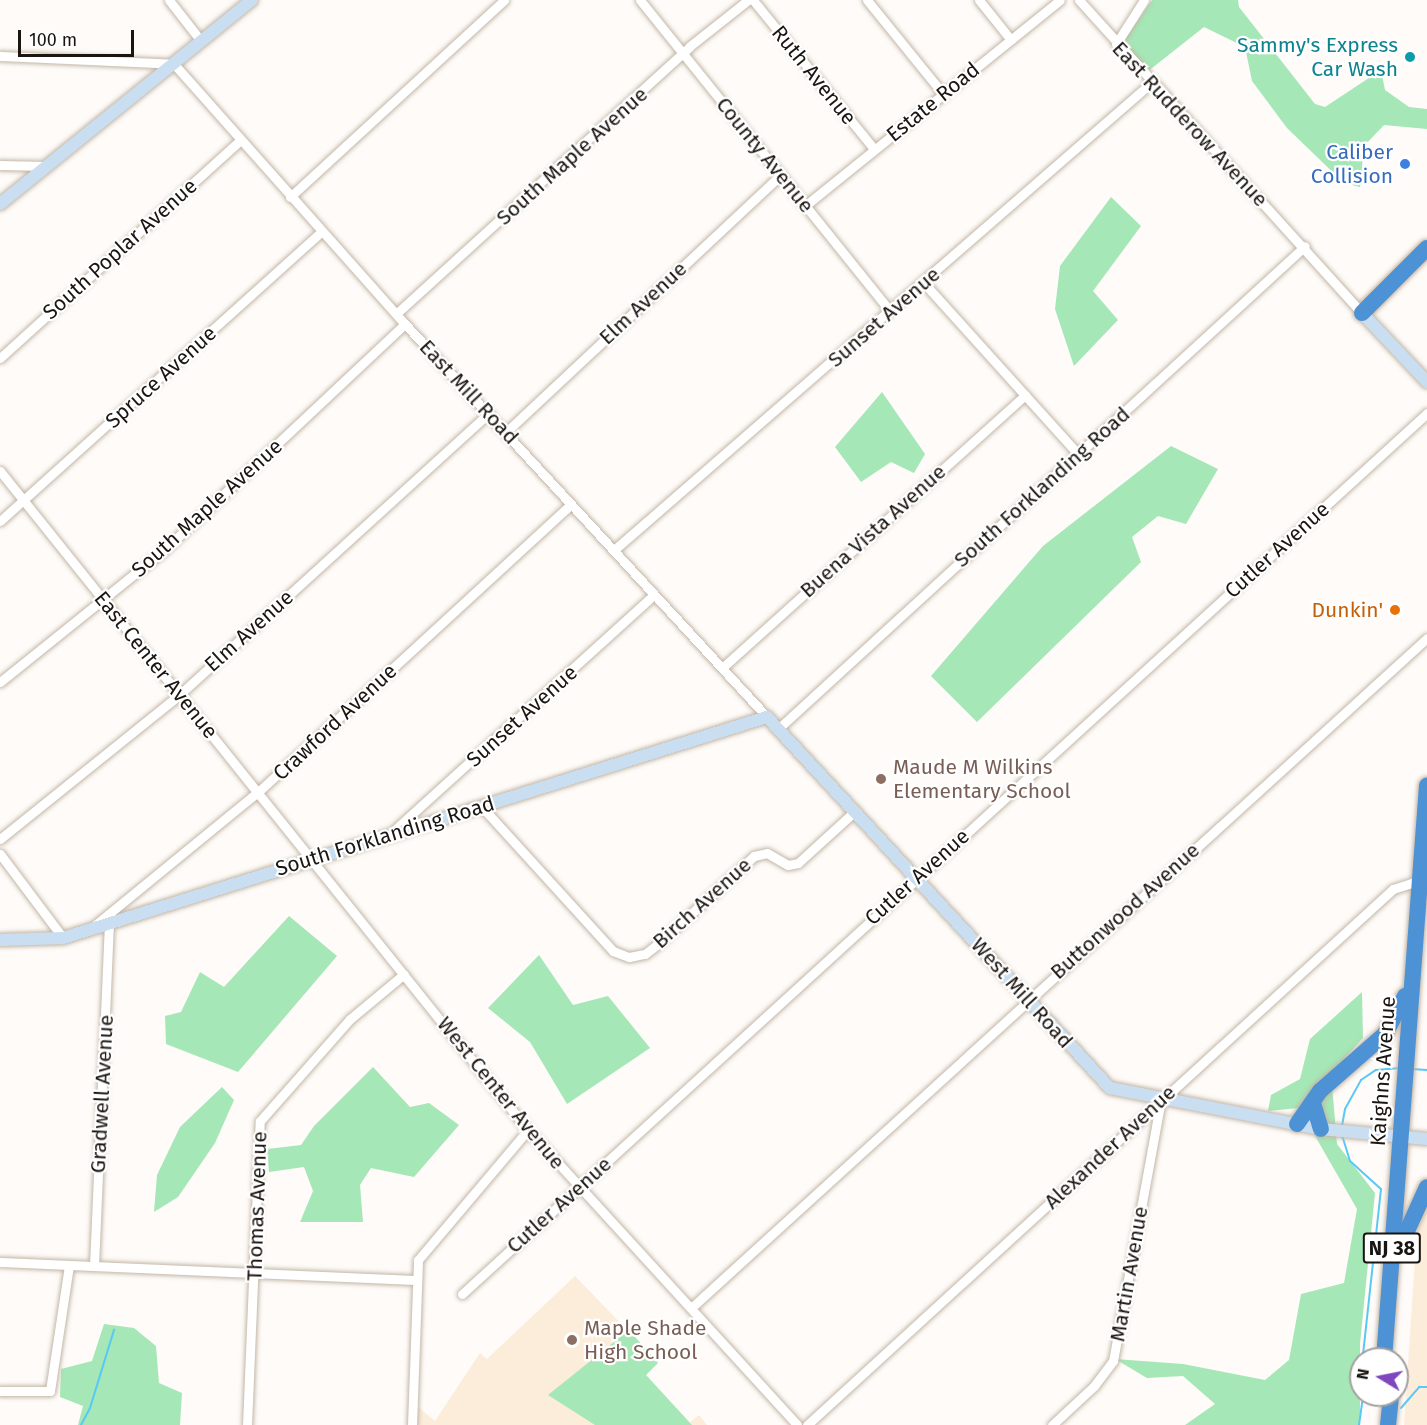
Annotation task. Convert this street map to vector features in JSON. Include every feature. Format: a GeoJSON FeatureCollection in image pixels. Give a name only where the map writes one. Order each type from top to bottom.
{"type":"FeatureCollection","features":[{"type":"Feature","properties":{"kind":"highway"},"geometry":{"type":"LineString","coordinates":[[1362,313],[1427,248]]}},
{"type":"Feature","properties":{"kind":"highway","name":"Kaighns Avenue"},"geometry":{"type":"LineString","coordinates":[[1394,1347],[1413,1138],[1410,1069],[1413,969],[1427,786]]}},
{"type":"Feature","properties":{"kind":"highway","name":"Kaighns Avenue"},"geometry":{"type":"LineString","coordinates":[[1410,1069],[1427,920]]}},
{"type":"Feature","properties":{"kind":"highway"},"geometry":{"type":"LineString","coordinates":[[1297,1124],[1320,1091],[1389,1030],[1401,1009],[1413,969]]}},
{"type":"Feature","properties":{"kind":"highway"},"geometry":{"type":"LineString","coordinates":[[1313,1104],[1328,1130]]}},
{"type":"Feature","properties":{"kind":"highway","name":"Kaighns Avenue"},"geometry":{"type":"LineString","coordinates":[[1386,1347],[1413,1138]]}},
{"type":"Feature","properties":{"kind":"highway"},"geometry":{"type":"LineString","coordinates":[[1402,1242],[1427,1187]]}},
{"type":"Feature","properties":{"kind":"highway"},"geometry":{"type":"LineString","coordinates":[[1378,1425],[1380,1407]]}},
{"type":"Feature","properties":{"kind":"highway"},"geometry":{"type":"LineString","coordinates":[[1388,1425],[1389,1407]]}},
{"type":"Feature","properties":{"kind":"street"},"geometry":{"type":"LineString","coordinates":[[169,0],[201,41]]}},
{"type":"Feature","properties":{"kind":"street"},"geometry":{"type":"LineString","coordinates":[[0,204],[252,0]]}},
{"type":"Feature","properties":{"kind":"street"},"geometry":{"type":"LineString","coordinates":[[290,197],[504,0]]}},
{"type":"Feature","properties":{"kind":"street","name":"County Avenue"},"geometry":{"type":"LineString","coordinates":[[640,0],[890,311]]}},
{"type":"Feature","properties":{"kind":"street","name":"South Maple Avenue"},"geometry":{"type":"LineString","coordinates":[[397,313],[748,0]]}},
{"type":"Feature","properties":{"kind":"street","name":"Ruth Avenue"},"geometry":{"type":"LineString","coordinates":[[753,0],[874,149]]}},
{"type":"Feature","properties":{"kind":"street"},"geometry":{"type":"LineString","coordinates":[[867,0],[943,94]]}},
{"type":"Feature","properties":{"kind":"street"},"geometry":{"type":"LineString","coordinates":[[979,0],[1011,40]]}},
{"type":"Feature","properties":{"kind":"street","name":"Estate Road"},"geometry":{"type":"LineString","coordinates":[[806,205],[1060,0]]}},
{"type":"Feature","properties":{"kind":"street","name":"East Rudderow Avenue"},"geometry":{"type":"LineString","coordinates":[[1079,0],[1116,44],[1305,246],[1362,313]]}},
{"type":"Feature","properties":{"kind":"street"},"geometry":{"type":"LineString","coordinates":[[1116,44],[1144,0]]}},
{"type":"Feature","properties":{"kind":"street"},"geometry":{"type":"LineString","coordinates":[[0,56],[174,64]]}},
{"type":"Feature","properties":{"kind":"street","name":"East Mill Road"},"geometry":{"type":"LineString","coordinates":[[174,64],[405,324],[767,717]]}},
{"type":"Feature","properties":{"kind":"street","name":"Sunset Avenue"},"geometry":{"type":"LineString","coordinates":[[614,550],[924,283],[1152,82]]}},
{"type":"Feature","properties":{"kind":"street","name":"South Poplar Avenue"},"geometry":{"type":"LineString","coordinates":[[0,358],[240,140]]}},
{"type":"Feature","properties":{"kind":"street"},"geometry":{"type":"LineString","coordinates":[[0,165],[47,166]]}},
{"type":"Feature","properties":{"kind":"street","name":"Elm Avenue"},"geometry":{"type":"LineString","coordinates":[[506,432],[781,175]]}},
{"type":"Feature","properties":{"kind":"street","name":"Spruce Avenue"},"geometry":{"type":"LineString","coordinates":[[0,521],[322,231]]}},
{"type":"Feature","properties":{"kind":"street","name":"South Forklanding Road"},"geometry":{"type":"LineString","coordinates":[[779,728],[1305,246]]}},
{"type":"Feature","properties":{"kind":"street"},"geometry":{"type":"LineString","coordinates":[[924,283],[1078,454]]}},
{"type":"Feature","properties":{"kind":"street"},"geometry":{"type":"LineString","coordinates":[[1362,313],[1427,382]]}},
{"type":"Feature","properties":{"kind":"street","name":"South Maple Avenue"},"geometry":{"type":"LineString","coordinates":[[0,682],[209,509],[405,324]]}},
{"type":"Feature","properties":{"kind":"street","name":"Buena Vista Avenue"},"geometry":{"type":"LineString","coordinates":[[722,668],[1025,395]]}},
{"type":"Feature","properties":{"kind":"street","name":"Elm Avenue"},"geometry":{"type":"LineString","coordinates":[[0,838],[179,695],[489,413]]}},
{"type":"Feature","properties":{"kind":"street","name":"Cutler Avenue"},"geometry":{"type":"LineString","coordinates":[[462,1294],[1427,413]]}},
{"type":"Feature","properties":{"kind":"street","name":"East Center Avenue"},"geometry":{"type":"LineString","coordinates":[[0,471],[312,859]]}},
{"type":"Feature","properties":{"kind":"street","name":"Crawford Avenue"},"geometry":{"type":"LineString","coordinates":[[90,930],[258,792],[571,504]]}},
{"type":"Feature","properties":{"kind":"street","name":"Sunset Avenue"},"geometry":{"type":"LineString","coordinates":[[388,835],[654,595]]}},
{"type":"Feature","properties":{"kind":"street","name":"Buttonwood Avenue"},"geometry":{"type":"LineString","coordinates":[[691,1308],[1427,638]]}},
{"type":"Feature","properties":{"kind":"street","name":"South Forklanding Road"},"geometry":{"type":"LineString","coordinates":[[0,940],[63,938],[767,717]]}},
{"type":"Feature","properties":{"kind":"street","name":"West Mill Road"},"geometry":{"type":"LineString","coordinates":[[767,717],[1110,1088],[1161,1100],[1328,1130],[1413,1138]]}},
{"type":"Feature","properties":{"kind":"street","name":"Birch Avenue"},"geometry":{"type":"LineString","coordinates":[[482,807],[613,951],[629,957],[645,954],[658,944],[754,856],[766,853],[795,865],[855,811]]}},
{"type":"Feature","properties":{"kind":"street"},"geometry":{"type":"LineString","coordinates":[[0,854],[63,938]]}},
{"type":"Feature","properties":{"kind":"street","name":"West Center Avenue"},"geometry":{"type":"LineString","coordinates":[[312,859],[528,1130],[797,1425]]}},
{"type":"Feature","properties":{"kind":"street","name":"Alexander Avenue"},"geometry":{"type":"LineString","coordinates":[[807,1425],[1394,889],[1420,880]]}},
{"type":"Feature","properties":{"kind":"street","name":"Gradwell Avenue"},"geometry":{"type":"LineString","coordinates":[[94,1266],[109,923]]}},
{"type":"Feature","properties":{"kind":"street","name":"Thomas Avenue"},"geometry":{"type":"LineString","coordinates":[[247,1425],[260,1122],[350,1019],[404,974]]}},
{"type":"Feature","properties":{"kind":"street","name":"Martin Avenue"},"geometry":{"type":"LineString","coordinates":[[1052,1425],[1094,1386],[1113,1361],[1161,1100]]}},
{"type":"Feature","properties":{"kind":"street"},"geometry":{"type":"LineString","coordinates":[[411,1425],[418,1260],[528,1130]]}},
{"type":"Feature","properties":{"kind":"street"},"geometry":{"type":"LineString","coordinates":[[0,1262],[416,1280]]}},
{"type":"Feature","properties":{"kind":"street"},"geometry":{"type":"LineString","coordinates":[[0,1391],[50,1391],[69,1265]]}},
{"type":"Feature","properties":{"kind":"shaded area"},"geometry":{"type":"Polygon","coordinates":[[[1427,1207],[1427,1425],[1404,1425],[1405,1407],[1409,1407],[1409,1350],[1417,1229],[1427,1207]]]}},
{"type":"Feature","properties":{"kind":"shaded area","name":"Maple Shade High School"},"geometry":{"type":"Polygon","coordinates":[[[575,1276],[658,1362],[645,1374],[689,1423],[699,1415],[707,1425],[417,1425],[418,1407],[435,1421],[480,1353],[487,1359],[575,1276]]]}},
{"type":"Feature","properties":{"kind":"green space"},"geometry":{"type":"Polygon","coordinates":[[[1152,0],[1238,0],[1239,7],[1315,104],[1325,107],[1381,70],[1385,90],[1409,107],[1427,109],[1427,129],[1384,125],[1364,146],[1360,187],[1344,183],[1287,128],[1252,81],[1245,47],[1204,27],[1147,72],[1124,41],[1152,0]]]}},
{"type":"Feature","properties":{"kind":"green space"},"geometry":{"type":"Polygon","coordinates":[[[1111,197],[1141,226],[1093,291],[1118,320],[1074,366],[1055,309],[1060,266],[1111,197]]]}},
{"type":"Feature","properties":{"kind":"green space"},"geometry":{"type":"Polygon","coordinates":[[[882,392],[925,454],[914,473],[891,462],[861,482],[835,447],[882,392]]]}},
{"type":"Feature","properties":{"kind":"green space"},"geometry":{"type":"Polygon","coordinates":[[[1171,446],[1218,469],[1186,524],[1158,516],[1132,537],[1141,562],[977,722],[931,676],[1043,546],[1171,446]]]}},
{"type":"Feature","properties":{"kind":"green space"},"geometry":{"type":"Polygon","coordinates":[[[289,916],[337,956],[238,1072],[166,1044],[165,1016],[181,1012],[200,972],[224,987],[289,916]]]}},
{"type":"Feature","properties":{"kind":"green space"},"geometry":{"type":"Polygon","coordinates":[[[539,955],[573,1005],[608,996],[650,1048],[567,1104],[530,1042],[488,1008],[539,955]]]}},
{"type":"Feature","properties":{"kind":"green space"},"geometry":{"type":"Polygon","coordinates":[[[1362,992],[1363,1038],[1331,1073],[1337,1144],[1375,1193],[1360,1347],[1349,1347],[1349,1407],[1360,1407],[1360,1425],[1185,1425],[1215,1404],[1183,1376],[1147,1378],[1115,1359],[1183,1364],[1265,1380],[1289,1360],[1301,1294],[1344,1283],[1357,1209],[1299,1108],[1268,1111],[1271,1095],[1300,1079],[1310,1039],[1362,992]]]}},
{"type":"Feature","properties":{"kind":"green space"},"geometry":{"type":"Polygon","coordinates":[[[373,1067],[410,1107],[429,1103],[459,1125],[414,1177],[371,1168],[360,1185],[363,1222],[300,1222],[313,1191],[304,1167],[269,1172],[267,1149],[301,1145],[314,1126],[373,1067]]]}},
{"type":"Feature","properties":{"kind":"green space"},"geometry":{"type":"Polygon","coordinates":[[[222,1087],[234,1100],[215,1143],[178,1197],[154,1212],[157,1175],[180,1127],[222,1087]]]}},
{"type":"Feature","properties":{"kind":"green space"},"geometry":{"type":"Polygon","coordinates":[[[104,1324],[134,1328],[156,1346],[159,1383],[182,1393],[180,1425],[78,1425],[83,1406],[60,1397],[61,1369],[92,1361],[104,1324]]]}},
{"type":"Feature","properties":{"kind":"green space"},"geometry":{"type":"Polygon","coordinates":[[[629,1330],[658,1363],[646,1375],[692,1425],[595,1425],[548,1395],[629,1330]]]}},
{"type":"Feature","properties":{"kind":"waterway"},"geometry":{"type":"LineString","coordinates":[[1342,1126],[1345,1109],[1361,1080],[1376,1070],[1400,1068]]}},
{"type":"Feature","properties":{"kind":"waterway"},"geometry":{"type":"LineString","coordinates":[[1412,1069],[1427,1070]]}},
{"type":"Feature","properties":{"kind":"waterway"},"geometry":{"type":"LineString","coordinates":[[1342,1135],[1350,1161],[1381,1189],[1364,1347]]}},
{"type":"Feature","properties":{"kind":"waterway"},"geometry":{"type":"LineString","coordinates":[[81,1425],[90,1408],[114,1330]]}},
{"type":"Feature","properties":{"kind":"waterway"},"geometry":{"type":"LineString","coordinates":[[1401,1408],[1419,1387],[1427,1387]]}},
{"type":"Feature","properties":{"kind":"waterway"},"geometry":{"type":"LineString","coordinates":[[1359,1425],[1361,1407]]}},
{"type":"Feature","properties":{"kind":"place","name":"Sammy's Express Car Wash"},"geometry":{"type":"Point","coordinates":[1410,57]}},
{"type":"Feature","properties":{"kind":"place","name":"Caliber Collision"},"geometry":{"type":"Point","coordinates":[1405,164]}},
{"type":"Feature","properties":{"kind":"place","name":"Dunkin'"},"geometry":{"type":"Point","coordinates":[1395,610]}},
{"type":"Feature","properties":{"kind":"place","name":"Maude M Wilkins Elementary School"},"geometry":{"type":"Point","coordinates":[881,779]}},
{"type":"Feature","properties":{"kind":"place","name":"Maple Shade High School"},"geometry":{"type":"Point","coordinates":[572,1340]}}]}
